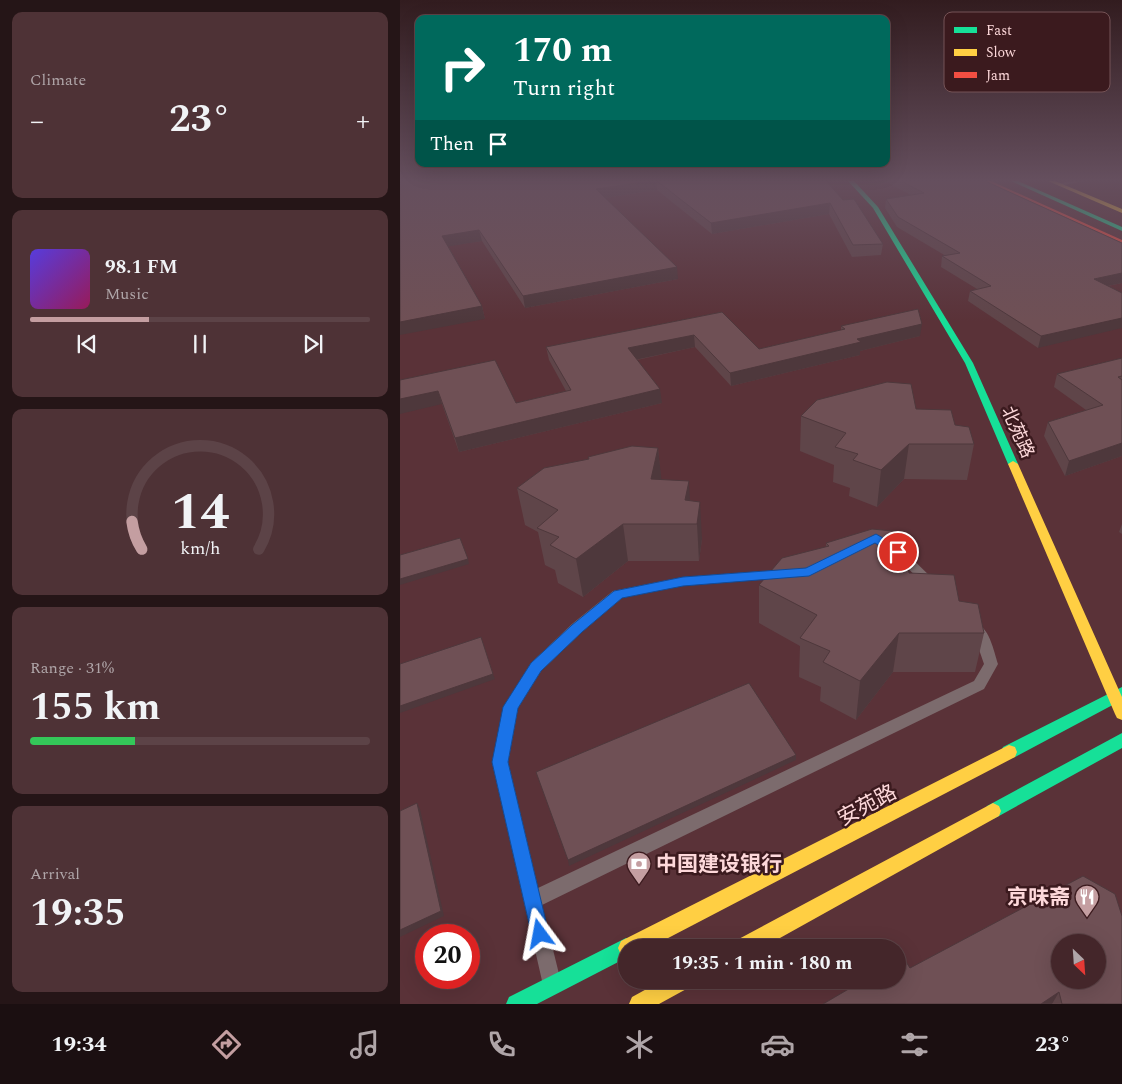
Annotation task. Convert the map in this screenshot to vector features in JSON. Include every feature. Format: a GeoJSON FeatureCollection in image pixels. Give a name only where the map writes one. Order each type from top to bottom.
{"type":"FeatureCollection","features":[{"type":"Feature","properties":{"kind":"street","name":"北苑路"},"geometry":{"type":"LineString","coordinates":[[888,228],[969,363],[1118,694],[1122,714]]}},
{"type":"Feature","properties":{"kind":"street"},"geometry":{"type":"LineString","coordinates":[[1091,228],[1122,242]]}},
{"type":"Feature","properties":{"kind":"street","name":"安苑路"},"geometry":{"type":"LineString","coordinates":[[645,939],[854,833],[1118,694]]}},
{"type":"Feature","properties":{"kind":"street"},"geometry":{"type":"LineString","coordinates":[[758,939],[1122,740]]}},
{"type":"Feature","properties":{"kind":"street","name":"安苑路"},"geometry":{"type":"LineString","coordinates":[[516,1004],[618,953]]}},
{"type":"Feature","properties":{"kind":"street"},"geometry":{"type":"LineString","coordinates":[[639,1004],[666,989]]}},
{"type":"Feature","properties":{"kind":"lane"},"geometry":{"type":"LineString","coordinates":[[883,542],[898,552],[939,592]]}},
{"type":"Feature","properties":{"kind":"lane"},"geometry":{"type":"LineString","coordinates":[[552,986],[500,762],[511,707],[536,667],[577,628],[618,594],[683,581],[800,572]]}},
{"type":"Feature","properties":{"kind":"lane"},"geometry":{"type":"LineString","coordinates":[[532,900],[979,685],[991,664],[980,633],[967,620]]}},
{"type":"Feature","properties":{"kind":"building"},"geometry":{"type":"Polygon","coordinates":[[[400,228],[636,228],[677,267],[523,296],[479,230],[442,236],[482,306],[400,322],[400,228]]]}},
{"type":"Feature","properties":{"kind":"building"},"geometry":{"type":"Polygon","coordinates":[[[844,228],[873,228],[883,244],[853,245],[844,228]]]}},
{"type":"Feature","properties":{"kind":"building"},"geometry":{"type":"Polygon","coordinates":[[[917,228],[1089,228],[1122,243],[1122,273],[1094,279],[1122,293],[1122,318],[1041,336],[970,291],[991,286],[942,256],[960,253],[917,228]]]}},
{"type":"Feature","properties":{"kind":"building"},"geometry":{"type":"Polygon","coordinates":[[[918,309],[922,324],[857,339],[861,342],[730,373],[694,335],[628,348],[660,389],[455,438],[438,391],[400,399],[400,380],[495,360],[516,403],[571,390],[546,347],[722,312],[759,349],[845,329],[841,326],[918,309]]]}},
{"type":"Feature","properties":{"kind":"building"},"geometry":{"type":"Polygon","coordinates":[[[1122,358],[1122,376],[1118,377],[1122,380],[1122,443],[1069,461],[1048,422],[1103,405],[1057,374],[1122,358]]]}},
{"type":"Feature","properties":{"kind":"building"},"geometry":{"type":"Polygon","coordinates":[[[887,382],[911,384],[916,409],[951,410],[955,425],[969,427],[974,444],[909,444],[881,470],[853,460],[858,454],[835,447],[846,433],[801,416],[817,400],[887,382]]]}},
{"type":"Feature","properties":{"kind":"building"},"geometry":{"type":"Polygon","coordinates":[[[632,446],[658,448],[651,479],[689,481],[685,500],[700,502],[697,524],[623,524],[576,559],[550,545],[559,537],[537,528],[558,510],[517,488],[544,468],[589,459],[588,457],[632,446]]]}},
{"type":"Feature","properties":{"kind":"building"},"geometry":{"type":"Polygon","coordinates":[[[872,529],[903,532],[909,573],[954,575],[959,601],[978,604],[984,633],[899,633],[860,681],[823,662],[830,651],[800,638],[817,615],[759,585],[782,558],[829,546],[826,543],[872,529]]]}},
{"type":"Feature","properties":{"kind":"building"},"geometry":{"type":"Polygon","coordinates":[[[460,538],[468,559],[400,579],[400,555],[460,538]]]}},
{"type":"Feature","properties":{"kind":"building"},"geometry":{"type":"Polygon","coordinates":[[[481,637],[493,674],[400,706],[400,664],[481,637]]]}},
{"type":"Feature","properties":{"kind":"building"},"geometry":{"type":"Polygon","coordinates":[[[749,683],[796,755],[568,860],[536,772],[749,683]]]}},
{"type":"Feature","properties":{"kind":"building"},"geometry":{"type":"Polygon","coordinates":[[[417,803],[441,911],[400,930],[400,811],[417,803]]]}},
{"type":"Feature","properties":{"kind":"building"},"geometry":{"type":"Polygon","coordinates":[[[1083,876],[1115,894],[1122,916],[1122,1004],[1062,1004],[1059,992],[1041,1004],[823,1004],[849,989],[906,989],[906,962],[910,968],[1083,876]]]}},
{"type":"Feature","properties":{"kind":"traffic: fast"},"geometry":{"type":"LineString","coordinates":[[888,228],[969,363],[1013,464]]}},
{"type":"Feature","properties":{"kind":"traffic: fast"},"geometry":{"type":"LineString","coordinates":[[1009,752],[1122,693]]}},
{"type":"Feature","properties":{"kind":"traffic: fast"},"geometry":{"type":"LineString","coordinates":[[993,811],[1122,740]]}},
{"type":"Feature","properties":{"kind":"traffic: fast"},"geometry":{"type":"LineString","coordinates":[[516,1004],[618,952]]}},
{"type":"Feature","properties":{"kind":"traffic: slow"},"geometry":{"type":"LineString","coordinates":[[1013,464],[1122,714]]}},
{"type":"Feature","properties":{"kind":"traffic: slow"},"geometry":{"type":"LineString","coordinates":[[645,939],[1009,752]]}},
{"type":"Feature","properties":{"kind":"traffic: slow"},"geometry":{"type":"LineString","coordinates":[[758,939],[993,811]]}},
{"type":"Feature","properties":{"kind":"traffic: slow"},"geometry":{"type":"LineString","coordinates":[[639,1004],[666,989]]}},
{"type":"Feature","properties":{"kind":"traffic: jam"},"geometry":{"type":"LineString","coordinates":[[1091,228],[1122,242]]}},
{"type":"Feature","properties":{"kind":"place","name":"中国建设银行"},"geometry":{"type":"Point","coordinates":[639,885]}},
{"type":"Feature","properties":{"kind":"place","name":"京味斋"},"geometry":{"type":"Point","coordinates":[1087,918]}},
{"type":"Feature","properties":{"kind":"route"},"geometry":{"type":"LineString","coordinates":[[540,934],[500,762],[511,707],[536,667],[577,628],[618,594],[683,581],[809,572],[876,538],[898,552]]}}]}
